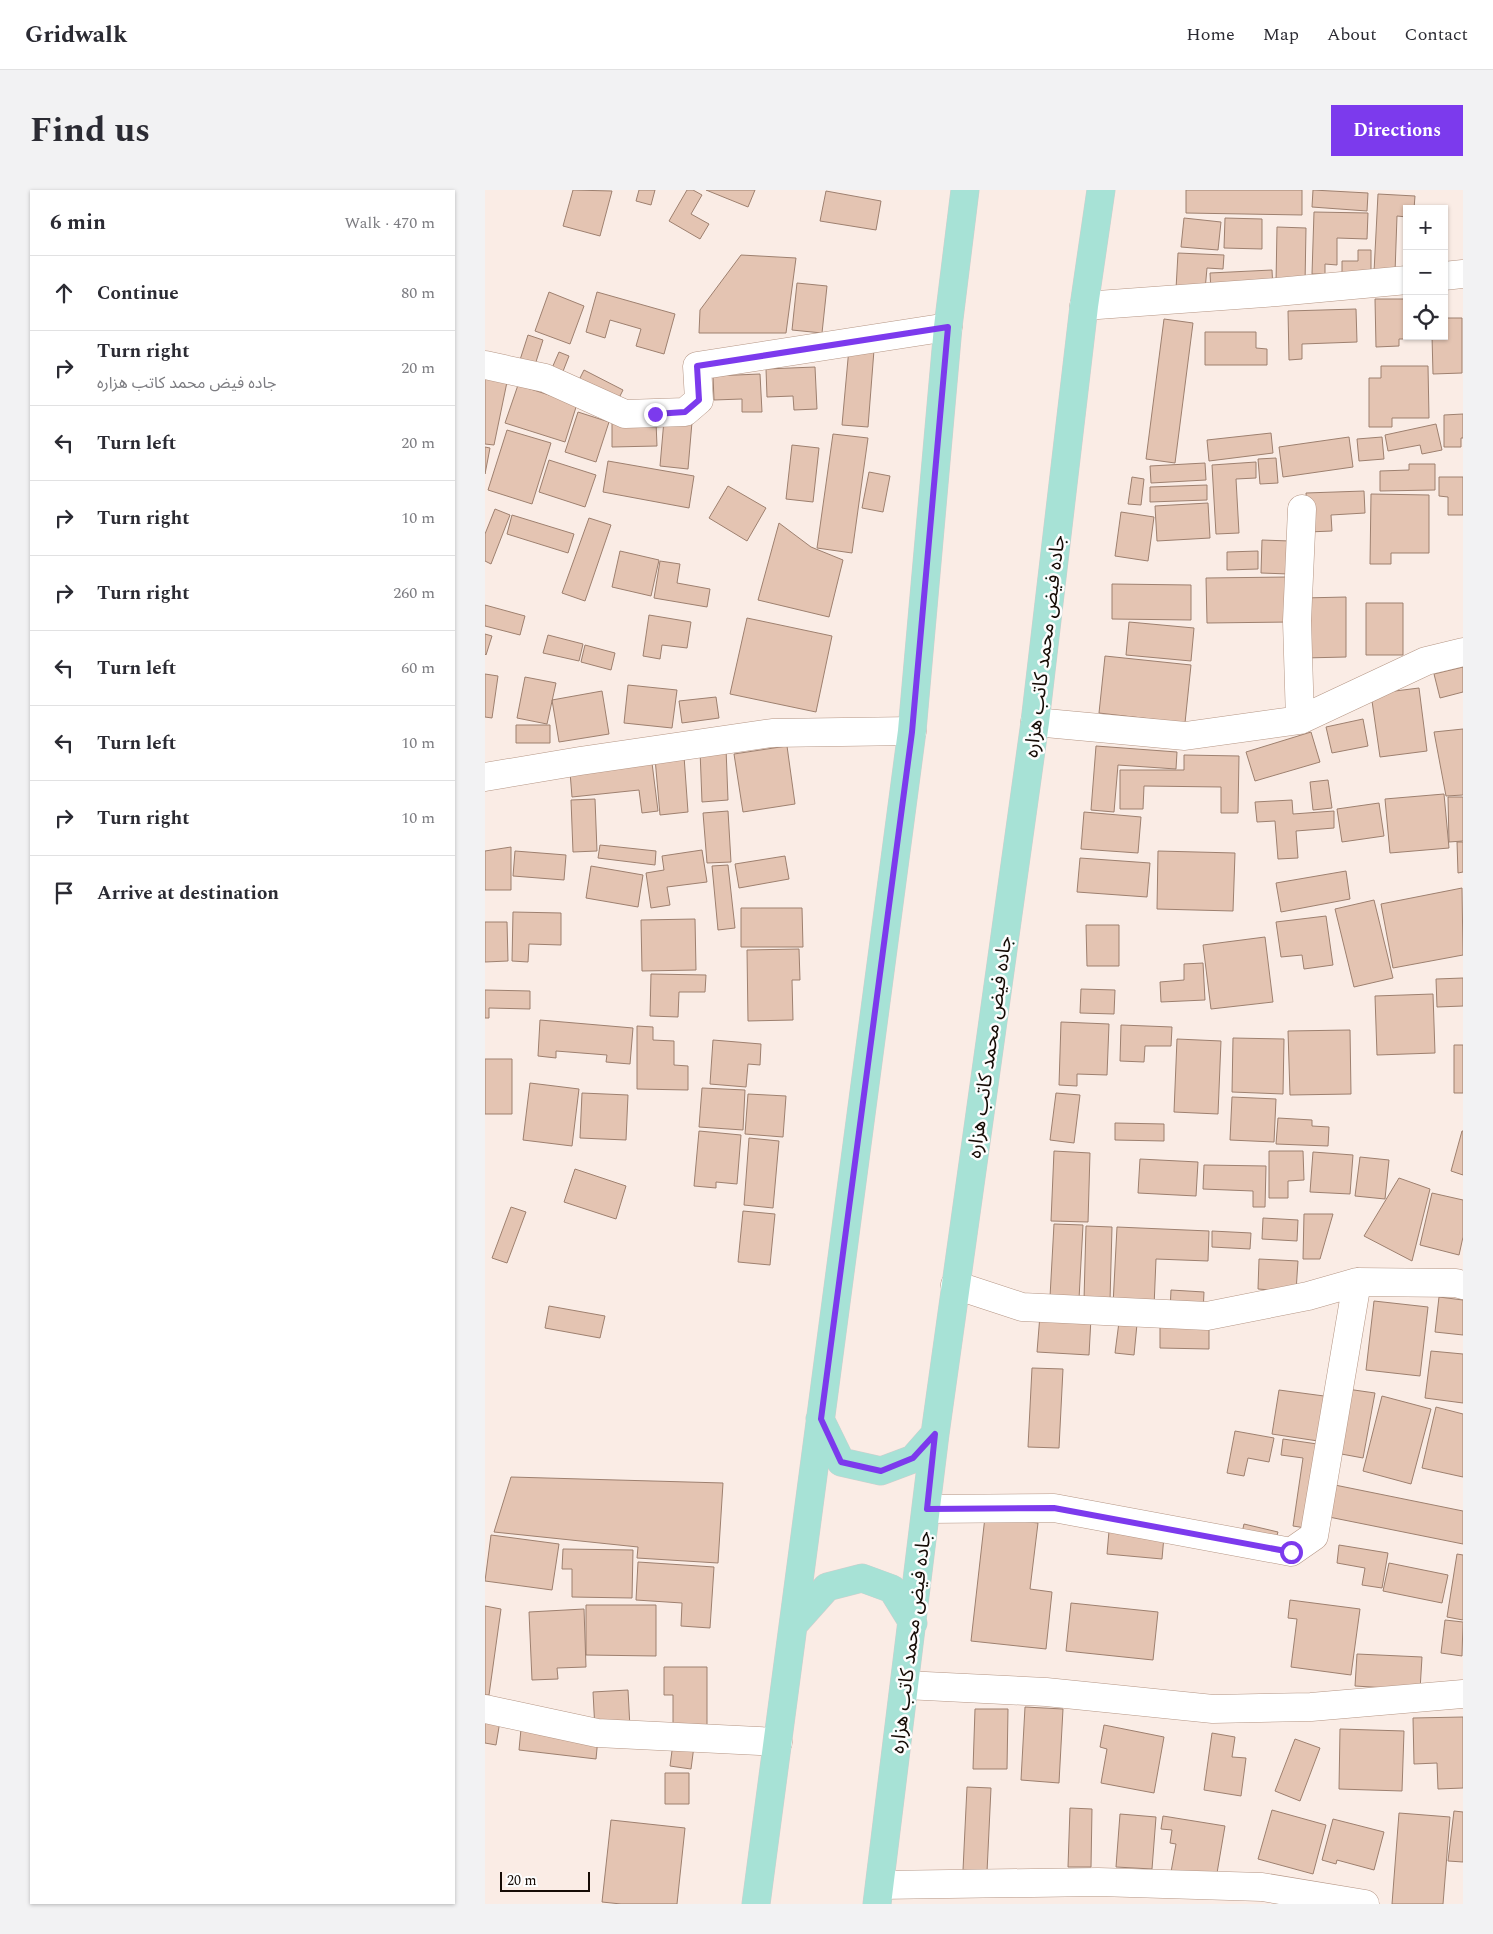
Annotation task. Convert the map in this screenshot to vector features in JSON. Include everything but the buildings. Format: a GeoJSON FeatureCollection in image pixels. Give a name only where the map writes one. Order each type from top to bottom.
{"type":"FeatureCollection","features":[{"type":"Feature","properties":{"kind":"main road"},"geometry":{"type":"LineString","coordinates":[[756,1904],[912,732],[948,327],[965,190]]}},
{"type":"Feature","properties":{"kind":"main road","name":"جاده فیض محمد کاتب هزاره"},"geometry":{"type":"LineString","coordinates":[[878,1894],[935,1434],[1035,722],[1085,306],[1101,190]]}},
{"type":"Feature","properties":{"kind":"main road"},"geometry":{"type":"LineString","coordinates":[[821,1419],[841,1462],[881,1471],[913,1458],[935,1434]]}},
{"type":"Feature","properties":{"kind":"main road"},"geometry":{"type":"LineString","coordinates":[[794,1624],[827,1587],[862,1578],[892,1589],[913,1623]]}},
{"type":"Feature","properties":{"kind":"street"},"geometry":{"type":"LineString","coordinates":[[1448,276],[1463,274]]}},
{"type":"Feature","properties":{"kind":"street"},"geometry":{"type":"LineString","coordinates":[[1085,306],[1403,280]]}},
{"type":"Feature","properties":{"kind":"street"},"geometry":{"type":"LineString","coordinates":[[485,365],[545,378],[625,414],[685,412],[699,400],[697,366],[948,327]]}},
{"type":"Feature","properties":{"kind":"street"},"geometry":{"type":"LineString","coordinates":[[1300,720],[1297,621],[1301,510]]}},
{"type":"Feature","properties":{"kind":"street"},"geometry":{"type":"LineString","coordinates":[[1035,722],[1185,736],[1300,720],[1426,662],[1463,652]]}},
{"type":"Feature","properties":{"kind":"street"},"geometry":{"type":"LineString","coordinates":[[485,778],[580,761],[772,733],[912,732]]}},
{"type":"Feature","properties":{"kind":"street"},"geometry":{"type":"LineString","coordinates":[[955,1285],[1021,1306],[1207,1316],[1308,1296],[1357,1282],[1456,1283],[1463,1285]]}},
{"type":"Feature","properties":{"kind":"street"},"geometry":{"type":"LineString","coordinates":[[927,1509],[1054,1508],[1291,1552],[1314,1536],[1357,1282]]}},
{"type":"Feature","properties":{"kind":"street"},"geometry":{"type":"LineString","coordinates":[[905,1685],[1046,1692],[1213,1709],[1311,1707],[1463,1694]]}},
{"type":"Feature","properties":{"kind":"street"},"geometry":{"type":"LineString","coordinates":[[485,1709],[597,1733],[778,1742]]}},
{"type":"Feature","properties":{"kind":"street"},"geometry":{"type":"LineString","coordinates":[[878,1894],[1098,1882],[1262,1887],[1365,1904]]}},
{"type":"Feature","properties":{"kind":"route"},"geometry":{"type":"LineString","coordinates":[[655,414],[685,412],[699,400],[697,366],[948,327],[912,732],[821,1419],[841,1462],[881,1471],[913,1458],[935,1434],[927,1509],[1054,1508],[1291,1552]]}}]}
